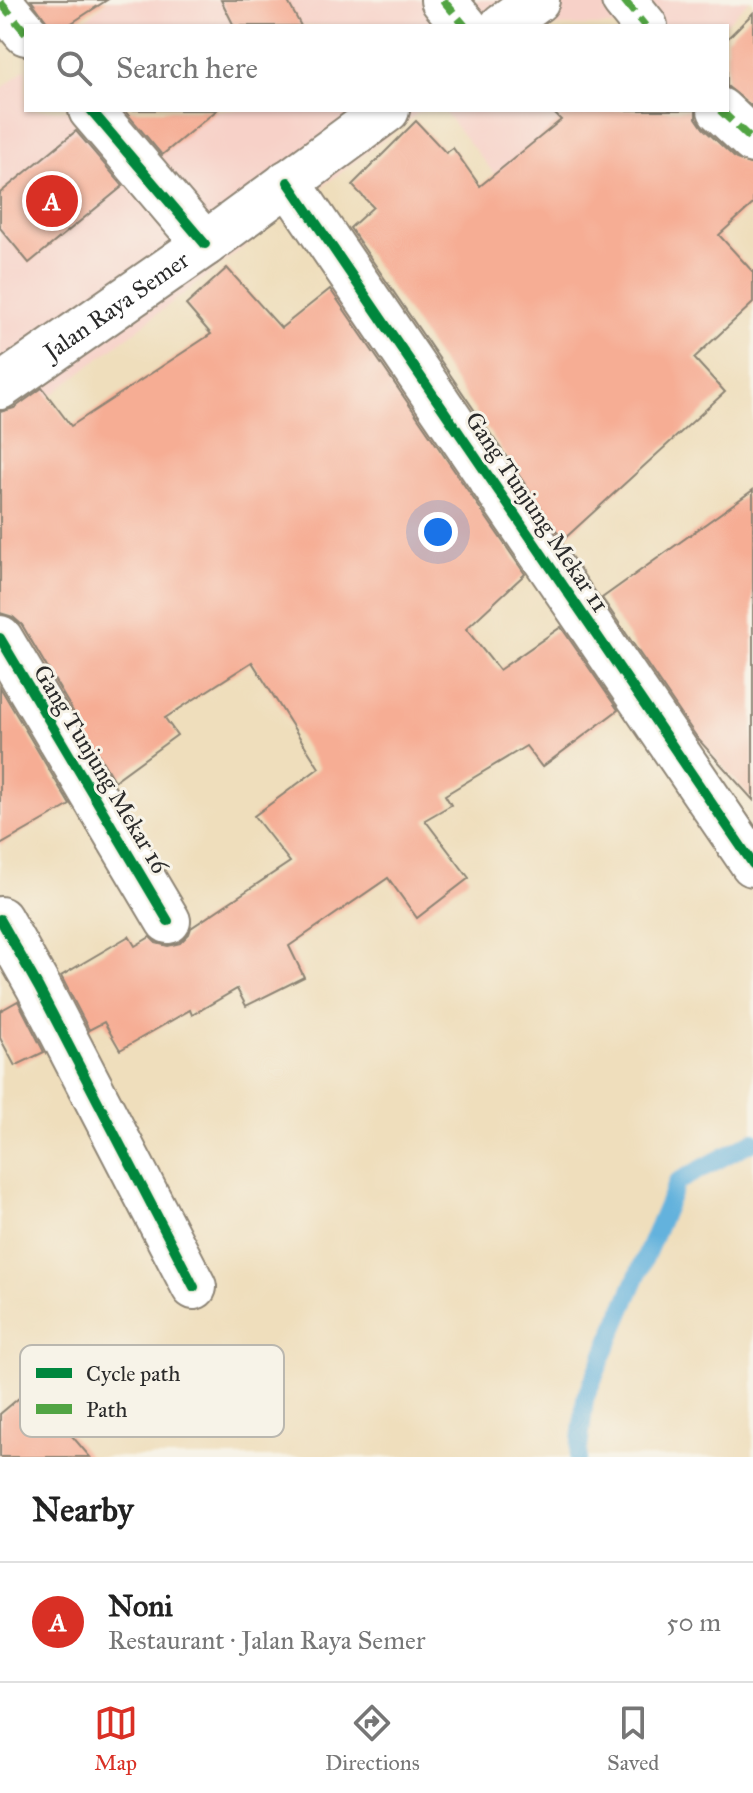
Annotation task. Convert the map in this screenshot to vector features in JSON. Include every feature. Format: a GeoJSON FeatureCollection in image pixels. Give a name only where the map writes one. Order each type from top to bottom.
{"type":"FeatureCollection","features":[{"type":"Feature","properties":{"kind":"street"},"geometry":{"type":"LineString","coordinates":[[443,0],[463,24]]}},
{"type":"Feature","properties":{"kind":"street"},"geometry":{"type":"LineString","coordinates":[[505,24],[537,0]]}},
{"type":"Feature","properties":{"kind":"street"},"geometry":{"type":"LineString","coordinates":[[624,0],[643,24]]}},
{"type":"Feature","properties":{"kind":"street"},"geometry":{"type":"LineString","coordinates":[[0,2],[24,31]]}},
{"type":"Feature","properties":{"kind":"street"},"geometry":{"type":"LineString","coordinates":[[93,112],[205,244]]}},
{"type":"Feature","properties":{"kind":"street","name":"Jalan Raya Semer"},"geometry":{"type":"LineString","coordinates":[[0,387],[205,244],[384,112]]}},
{"type":"Feature","properties":{"kind":"street"},"geometry":{"type":"LineString","coordinates":[[722,112],[753,141]]}},
{"type":"Feature","properties":{"kind":"street","name":"Gang Tunjung Mekar 11"},"geometry":{"type":"LineString","coordinates":[[288,182],[753,864]]}},
{"type":"Feature","properties":{"kind":"street","name":"Gang Tunjung Mekar 16"},"geometry":{"type":"LineString","coordinates":[[0,638],[168,921]]}},
{"type":"Feature","properties":{"kind":"street"},"geometry":{"type":"LineString","coordinates":[[0,919],[194,1287]]}},
{"type":"Feature","properties":{"kind":"shaded area"},"geometry":{"type":"Polygon","coordinates":[[[108,0],[750,0],[725,24],[79,24],[108,0]]]}},
{"type":"Feature","properties":{"kind":"shaded area"},"geometry":{"type":"Polygon","coordinates":[[[24,70],[24,112],[419,112],[0,435],[0,90],[24,70]]]}},
{"type":"Feature","properties":{"kind":"shaded area"},"geometry":{"type":"Polygon","coordinates":[[[445,112],[634,112],[512,196],[445,112]]]}},
{"type":"Feature","properties":{"kind":"building"},"geometry":{"type":"Polygon","coordinates":[[[31,0],[107,0],[70,24],[49,24],[31,0]]]}},
{"type":"Feature","properties":{"kind":"building"},"geometry":{"type":"Polygon","coordinates":[[[221,0],[287,0],[300,24],[233,24],[221,0]]]}},
{"type":"Feature","properties":{"kind":"building"},"geometry":{"type":"Polygon","coordinates":[[[753,13],[753,107],[729,88],[729,37],[753,13]]]}},
{"type":"Feature","properties":{"kind":"building"},"geometry":{"type":"Polygon","coordinates":[[[126,112],[215,112],[162,155],[126,112]]]}},
{"type":"Feature","properties":{"kind":"building"},"geometry":{"type":"Polygon","coordinates":[[[553,112],[696,112],[696,118],[703,128],[736,159],[753,165],[753,204],[719,235],[753,272],[753,303],[694,358],[725,392],[563,540],[350,228],[373,207],[352,185],[416,121],[446,153],[453,148],[480,186],[561,120],[553,112]]]}},
{"type":"Feature","properties":{"kind":"building"},"geometry":{"type":"Polygon","coordinates":[[[76,131],[123,186],[29,263],[0,228],[0,193],[76,131]]]}},
{"type":"Feature","properties":{"kind":"building"},"geometry":{"type":"Polygon","coordinates":[[[227,268],[281,328],[330,289],[525,574],[466,629],[499,670],[561,627],[618,710],[542,767],[526,746],[445,795],[451,805],[425,820],[469,878],[417,918],[388,878],[289,946],[304,977],[246,1006],[237,989],[192,1015],[190,1010],[120,1050],[104,1022],[89,1030],[61,976],[129,936],[135,946],[150,937],[156,943],[168,946],[180,943],[191,928],[290,862],[254,816],[319,768],[252,662],[165,718],[177,735],[114,781],[22,625],[13,617],[0,613],[0,412],[14,408],[42,388],[71,426],[211,334],[186,305],[227,268]]]}},
{"type":"Feature","properties":{"kind":"building"},"geometry":{"type":"Polygon","coordinates":[[[753,490],[753,800],[698,739],[602,598],[753,490]]]}},
{"type":"Feature","properties":{"kind":"building"},"geometry":{"type":"Polygon","coordinates":[[[0,687],[70,805],[0,845],[0,687]]]}},
{"type":"Feature","properties":{"kind":"building"},"geometry":{"type":"Polygon","coordinates":[[[18,1001],[44,1052],[15,1066],[0,1038],[0,1011],[18,1001]]]}},
{"type":"Feature","properties":{"kind":"building"},"geometry":{"type":"Polygon","coordinates":[[[20,1397],[20,1437],[73,1437],[90,1457],[0,1457],[0,1414],[20,1397]]]}},
{"type":"Feature","properties":{"kind":"waterway"},"geometry":{"type":"LineString","coordinates":[[578,1457],[585,1399],[677,1182],[753,1141]]}},
{"type":"Feature","properties":{"kind":"marked path"},"geometry":{"type":"LineString","coordinates":[[443,0],[463,24]]}},
{"type":"Feature","properties":{"kind":"marked path"},"geometry":{"type":"LineString","coordinates":[[624,0],[643,24]]}},
{"type":"Feature","properties":{"kind":"marked path"},"geometry":{"type":"LineString","coordinates":[[0,2],[24,31]]}},
{"type":"Feature","properties":{"kind":"marked path"},"geometry":{"type":"LineString","coordinates":[[722,112],[753,141]]}},
{"type":"Feature","properties":{"kind":"cycle path"},"geometry":{"type":"LineString","coordinates":[[93,112],[205,244]]}},
{"type":"Feature","properties":{"kind":"cycle path"},"geometry":{"type":"LineString","coordinates":[[288,182],[753,864]]}},
{"type":"Feature","properties":{"kind":"cycle path"},"geometry":{"type":"LineString","coordinates":[[0,638],[168,921]]}},
{"type":"Feature","properties":{"kind":"cycle path"},"geometry":{"type":"LineString","coordinates":[[0,919],[194,1287]]}},
{"type":"Feature","properties":{"kind":"place","name":"Noni"},"geometry":{"type":"Point","coordinates":[52,201]}}]}
